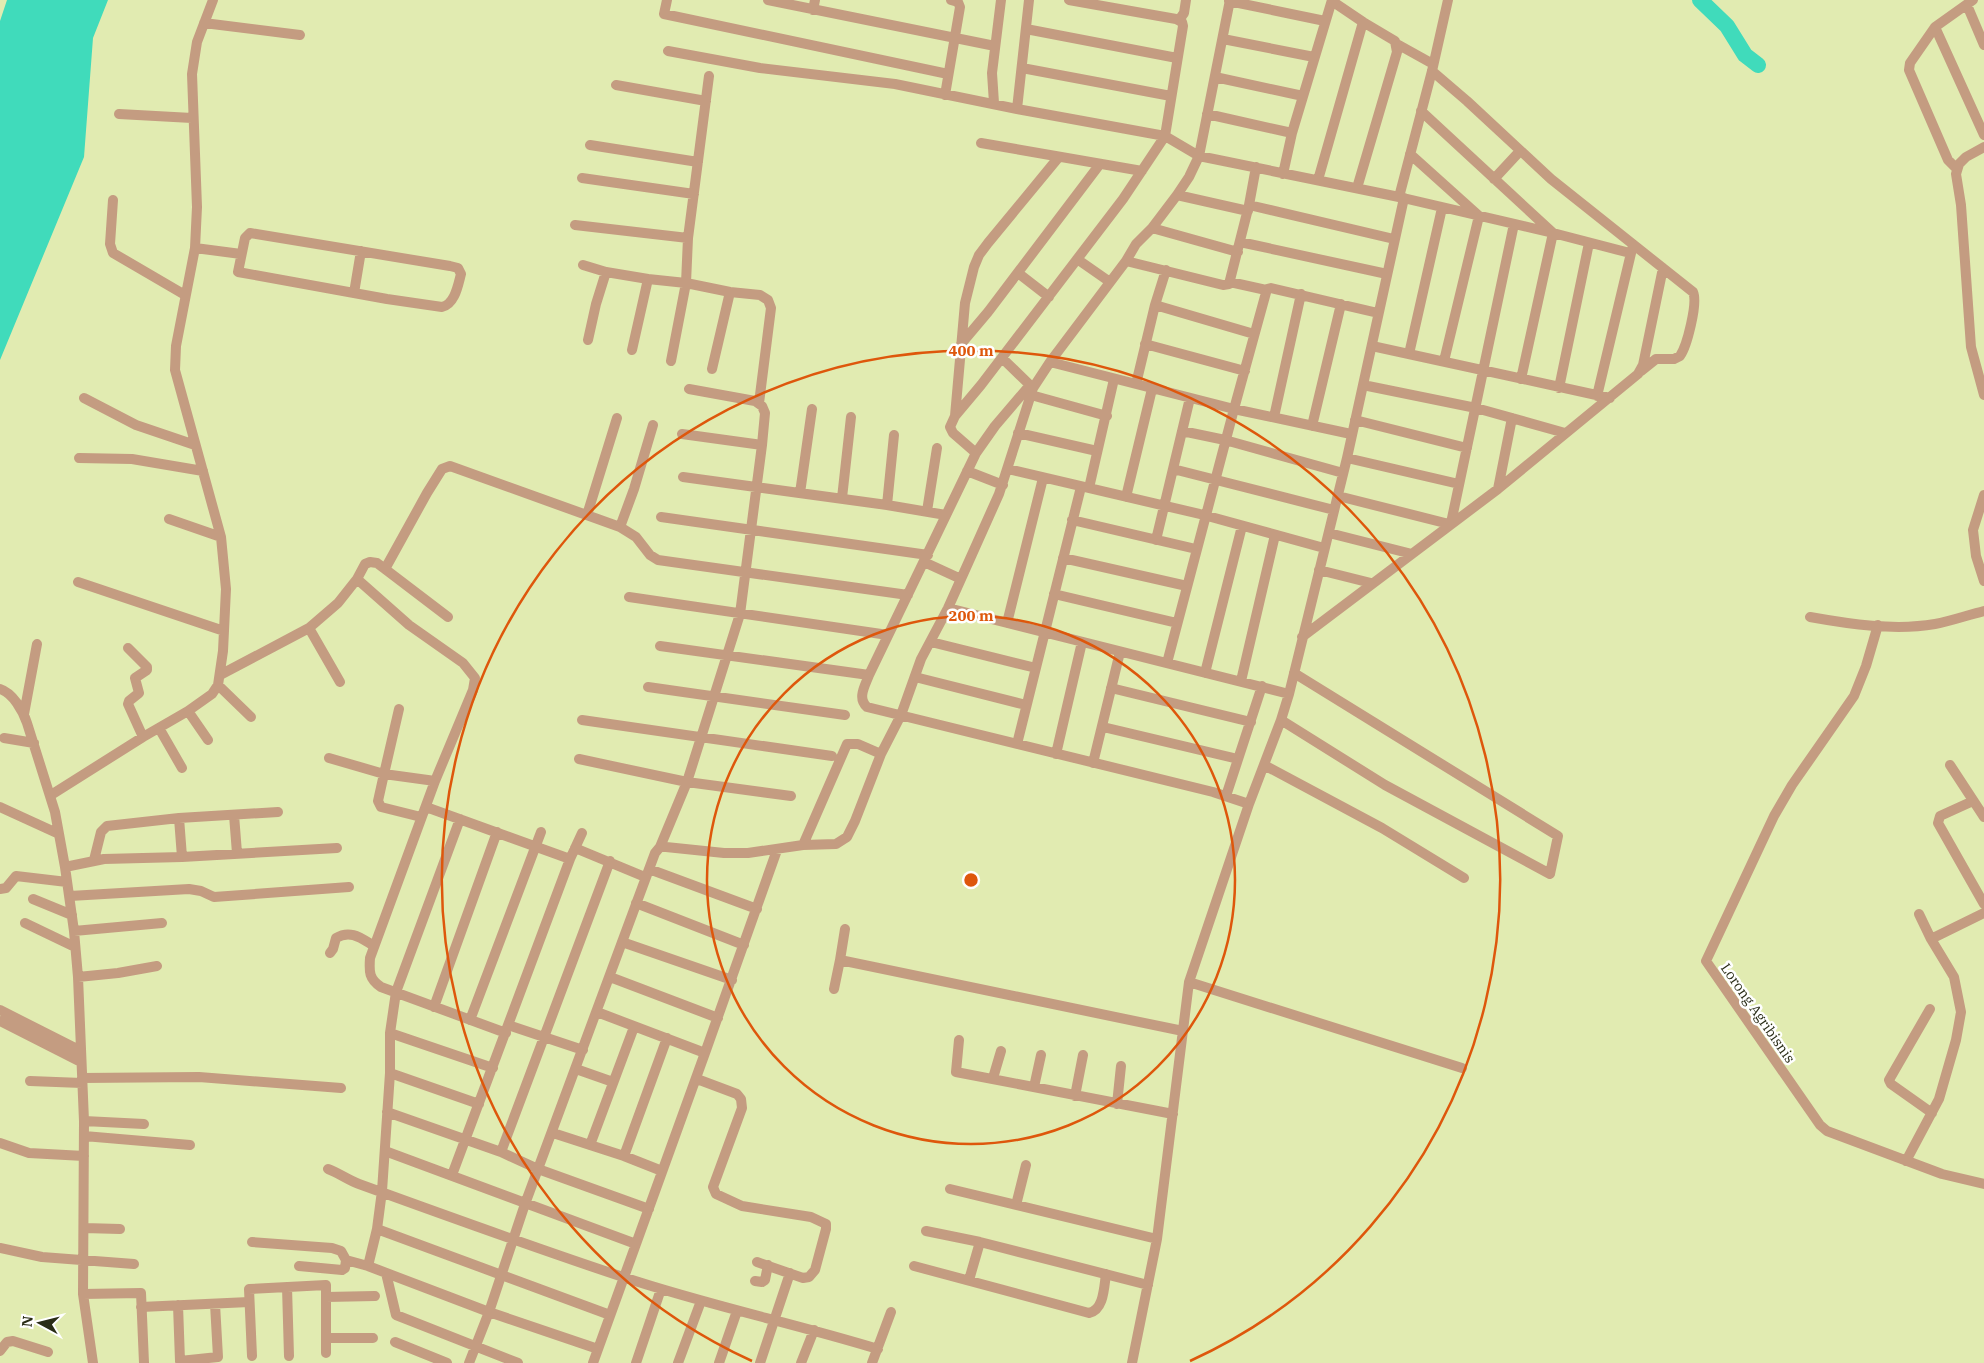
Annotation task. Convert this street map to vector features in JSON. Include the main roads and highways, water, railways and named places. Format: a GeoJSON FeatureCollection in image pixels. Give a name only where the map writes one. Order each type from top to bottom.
{"type":"FeatureCollection","features":[{"type":"Feature","properties":{"kind":"water"},"geometry":{"type":"Polygon","coordinates":[[[7,0],[108,0],[93,38],[84,157],[0,360],[0,21],[7,0]]]}},
{"type":"Feature","properties":{"kind":"waterway"},"geometry":{"type":"LineString","coordinates":[[1700,0],[1727,26],[1745,55],[1758,65]]}}]}
